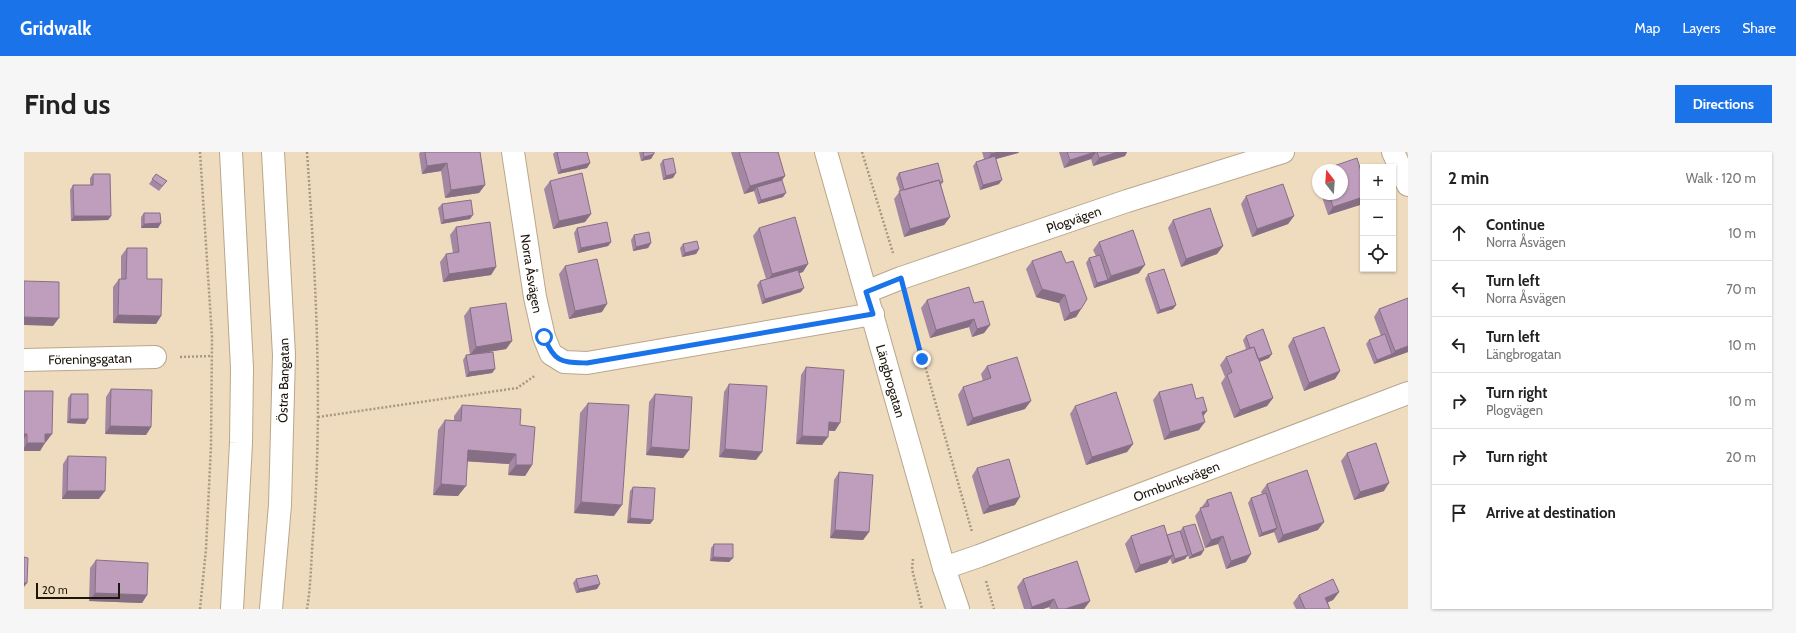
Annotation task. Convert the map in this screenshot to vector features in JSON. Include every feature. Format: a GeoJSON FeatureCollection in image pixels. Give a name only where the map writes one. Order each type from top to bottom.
{"type":"FeatureCollection","features":[{"type":"Feature","properties":{"kind":"street"},"geometry":{"type":"LineString","coordinates":[[231,152],[242,368],[241,443],[232,609]]}},
{"type":"Feature","properties":{"kind":"street","name":"Östra Bangatan"},"geometry":{"type":"LineString","coordinates":[[271,609],[280,505],[284,355],[273,152]]}},
{"type":"Feature","properties":{"kind":"street","name":"Norra Åsvägen"},"geometry":{"type":"LineString","coordinates":[[512,152],[536,304],[546,342],[551,354],[559,358]]}},
{"type":"Feature","properties":{"kind":"street","name":"Längbrogatan"},"geometry":{"type":"LineString","coordinates":[[826,152],[944,568],[958,609]]}},
{"type":"Feature","properties":{"kind":"street","name":"Plogvägen"},"geometry":{"type":"LineString","coordinates":[[866,292],[901,278],[1127,201],[1283,152]]}},
{"type":"Feature","properties":{"kind":"street"},"geometry":{"type":"LineString","coordinates":[[1393,152],[1408,185]]}},
{"type":"Feature","properties":{"kind":"street"},"geometry":{"type":"LineString","coordinates":[[559,358],[564,362],[587,363],[873,314]]}},
{"type":"Feature","properties":{"kind":"street","name":"Föreningsgatan"},"geometry":{"type":"LineString","coordinates":[[24,360],[155,357]]}},
{"type":"Feature","properties":{"kind":"street","name":"Ormbunksvägen"},"geometry":{"type":"LineString","coordinates":[[944,568],[1408,393]]}},
{"type":"Feature","properties":{"kind":"path"},"geometry":{"type":"LineString","coordinates":[[200,152],[212,337],[210,454],[206,548],[200,609]]}},
{"type":"Feature","properties":{"kind":"path"},"geometry":{"type":"LineString","coordinates":[[307,152],[315,274],[318,417],[316,500],[307,609]]}},
{"type":"Feature","properties":{"kind":"path"},"geometry":{"type":"LineString","coordinates":[[862,152],[901,278],[994,609]]}},
{"type":"Feature","properties":{"kind":"path"},"geometry":{"type":"LineString","coordinates":[[155,357],[212,356]]}},
{"type":"Feature","properties":{"kind":"path"},"geometry":{"type":"LineString","coordinates":[[318,417],[517,388],[559,358]]}},
{"type":"Feature","properties":{"kind":"building"},"geometry":{"type":"Polygon","coordinates":[[[425,152],[480,152],[485,185],[451,190],[447,163],[427,166],[425,152]]]}},
{"type":"Feature","properties":{"kind":"building"},"geometry":{"type":"Polygon","coordinates":[[[557,152],[587,152],[590,163],[561,170],[557,152]]]}},
{"type":"Feature","properties":{"kind":"building"},"geometry":{"type":"Polygon","coordinates":[[[643,152],[654,152],[654,154],[644,157],[643,152]]]}},
{"type":"Feature","properties":{"kind":"building"},"geometry":{"type":"Polygon","coordinates":[[[739,152],[778,152],[785,176],[750,186],[739,152]]]}},
{"type":"Feature","properties":{"kind":"building"},"geometry":{"type":"Polygon","coordinates":[[[1067,152],[1095,152],[1070,160],[1067,152]]]}},
{"type":"Feature","properties":{"kind":"building"},"geometry":{"type":"Polygon","coordinates":[[[1097,152],[1118,152],[1099,158],[1097,152]]]}},
{"type":"Feature","properties":{"kind":"building"},"geometry":{"type":"Polygon","coordinates":[[[995,156],[1002,180],[983,185],[976,162],[995,156]]]}},
{"type":"Feature","properties":{"kind":"building"},"geometry":{"type":"Polygon","coordinates":[[[673,158],[676,173],[666,176],[663,160],[673,158]]]}},
{"type":"Feature","properties":{"kind":"building"},"geometry":{"type":"Polygon","coordinates":[[[1357,158],[1360,168],[1360,198],[1333,207],[1331,200],[1348,200],[1348,164],[1340,164],[1357,158]]]}},
{"type":"Feature","properties":{"kind":"building"},"geometry":{"type":"Polygon","coordinates":[[[938,163],[943,182],[940,182],[939,180],[904,190],[899,173],[938,163]]]}},
{"type":"Feature","properties":{"kind":"building"},"geometry":{"type":"Polygon","coordinates":[[[582,173],[591,214],[559,221],[550,181],[582,173]]]}},
{"type":"Feature","properties":{"kind":"building"},"geometry":{"type":"Polygon","coordinates":[[[93,174],[110,174],[111,216],[74,216],[73,185],[93,185],[93,174]]]}},
{"type":"Feature","properties":{"kind":"building"},"geometry":{"type":"Polygon","coordinates":[[[156,174],[167,181],[162,186],[152,179],[156,174]]]}},
{"type":"Feature","properties":{"kind":"building"},"geometry":{"type":"Polygon","coordinates":[[[782,180],[786,193],[761,200],[757,187],[782,180]]]}},
{"type":"Feature","properties":{"kind":"building"},"geometry":{"type":"Polygon","coordinates":[[[939,180],[950,217],[910,229],[899,191],[939,180]]]}},
{"type":"Feature","properties":{"kind":"building"},"geometry":{"type":"Polygon","coordinates":[[[1283,184],[1294,216],[1257,229],[1246,196],[1283,184]]]}},
{"type":"Feature","properties":{"kind":"building"},"geometry":{"type":"Polygon","coordinates":[[[471,200],[473,215],[444,220],[442,204],[471,200]]]}},
{"type":"Feature","properties":{"kind":"building"},"geometry":{"type":"Polygon","coordinates":[[[1210,208],[1223,246],[1186,259],[1173,220],[1210,208]]]}},
{"type":"Feature","properties":{"kind":"building"},"geometry":{"type":"Polygon","coordinates":[[[144,213],[160,213],[161,223],[144,224],[144,213]]]}},
{"type":"Feature","properties":{"kind":"building"},"geometry":{"type":"Polygon","coordinates":[[[795,217],[808,264],[772,274],[759,228],[795,217]]]}},
{"type":"Feature","properties":{"kind":"building"},"geometry":{"type":"Polygon","coordinates":[[[490,222],[496,267],[449,274],[446,254],[459,252],[456,227],[490,222]]]}},
{"type":"Feature","properties":{"kind":"building"},"geometry":{"type":"Polygon","coordinates":[[[607,222],[611,242],[581,248],[577,228],[607,222]]]}},
{"type":"Feature","properties":{"kind":"building"},"geometry":{"type":"Polygon","coordinates":[[[1133,230],[1145,265],[1111,276],[1099,242],[1133,230]]]}},
{"type":"Feature","properties":{"kind":"building"},"geometry":{"type":"Polygon","coordinates":[[[649,232],[651,243],[636,247],[634,235],[649,232]]]}},
{"type":"Feature","properties":{"kind":"building"},"geometry":{"type":"Polygon","coordinates":[[[697,241],[699,249],[685,253],[683,244],[697,241]]]}},
{"type":"Feature","properties":{"kind":"building"},"geometry":{"type":"Polygon","coordinates":[[[127,248],[147,248],[147,279],[162,279],[161,316],[118,315],[119,279],[126,279],[127,248]]]}},
{"type":"Feature","properties":{"kind":"building"},"geometry":{"type":"Polygon","coordinates":[[[1061,251],[1066,263],[1073,261],[1087,299],[1081,309],[1070,313],[1065,295],[1042,289],[1032,261],[1061,251]]]}},
{"type":"Feature","properties":{"kind":"building"},"geometry":{"type":"Polygon","coordinates":[[[1100,255],[1108,280],[1097,283],[1089,258],[1100,255]]]}},
{"type":"Feature","properties":{"kind":"building"},"geometry":{"type":"Polygon","coordinates":[[[597,259],[607,304],[575,311],[565,266],[597,259]]]}},
{"type":"Feature","properties":{"kind":"building"},"geometry":{"type":"Polygon","coordinates":[[[1164,269],[1176,305],[1160,310],[1148,274],[1164,269]]]}},
{"type":"Feature","properties":{"kind":"building"},"geometry":{"type":"Polygon","coordinates":[[[798,270],[804,288],[765,299],[760,281],[798,270]]]}},
{"type":"Feature","properties":{"kind":"building"},"geometry":{"type":"Polygon","coordinates":[[[24,281],[59,282],[59,318],[24,317],[24,281]]]}},
{"type":"Feature","properties":{"kind":"building"},"geometry":{"type":"Polygon","coordinates":[[[969,287],[974,303],[983,301],[990,325],[977,329],[974,319],[936,330],[927,300],[969,287]]]}},
{"type":"Feature","properties":{"kind":"building"},"geometry":{"type":"Polygon","coordinates":[[[1408,298],[1408,346],[1395,351],[1379,309],[1408,298]]]}},
{"type":"Feature","properties":{"kind":"building"},"geometry":{"type":"Polygon","coordinates":[[[506,303],[512,341],[476,347],[470,308],[506,303]]]}},
{"type":"Feature","properties":{"kind":"building"},"geometry":{"type":"Polygon","coordinates":[[[1324,327],[1340,371],[1309,383],[1293,338],[1324,327]]]}},
{"type":"Feature","properties":{"kind":"building"},"geometry":{"type":"Polygon","coordinates":[[[1263,329],[1272,354],[1258,359],[1254,347],[1250,348],[1246,336],[1263,329]]]}},
{"type":"Feature","properties":{"kind":"building"},"geometry":{"type":"Polygon","coordinates":[[[1385,334],[1392,354],[1377,360],[1369,340],[1385,334]]]}},
{"type":"Feature","properties":{"kind":"building"},"geometry":{"type":"Polygon","coordinates":[[[1254,347],[1273,398],[1240,410],[1227,375],[1232,372],[1226,357],[1254,347]]]}},
{"type":"Feature","properties":{"kind":"building"},"geometry":{"type":"Polygon","coordinates":[[[493,352],[495,369],[469,372],[466,355],[493,352]]]}},
{"type":"Feature","properties":{"kind":"building"},"geometry":{"type":"Polygon","coordinates":[[[1017,357],[1031,401],[973,418],[963,387],[991,378],[987,366],[1017,357]]]}},
{"type":"Feature","properties":{"kind":"building"},"geometry":{"type":"Polygon","coordinates":[[[806,367],[844,370],[840,423],[829,422],[828,437],[802,436],[806,367]]]}},
{"type":"Feature","properties":{"kind":"building"},"geometry":{"type":"Polygon","coordinates":[[[729,384],[767,386],[762,452],[725,449],[729,384]]]}},
{"type":"Feature","properties":{"kind":"building"},"geometry":{"type":"Polygon","coordinates":[[[1192,384],[1196,399],[1203,397],[1207,411],[1202,412],[1205,422],[1170,432],[1159,392],[1192,384]]]}},
{"type":"Feature","properties":{"kind":"building"},"geometry":{"type":"Polygon","coordinates":[[[111,389],[152,390],[151,427],[110,426],[111,389]]]}},
{"type":"Feature","properties":{"kind":"building"},"geometry":{"type":"Polygon","coordinates":[[[24,391],[53,391],[52,434],[45,434],[45,443],[27,443],[27,434],[24,434],[24,391]]]}},
{"type":"Feature","properties":{"kind":"building"},"geometry":{"type":"Polygon","coordinates":[[[1116,392],[1133,444],[1092,457],[1075,406],[1116,392]]]}},
{"type":"Feature","properties":{"kind":"building"},"geometry":{"type":"Polygon","coordinates":[[[71,394],[88,394],[88,419],[70,419],[71,394]]]}},
{"type":"Feature","properties":{"kind":"building"},"geometry":{"type":"Polygon","coordinates":[[[655,394],[692,397],[689,450],[651,447],[655,394]]]}},
{"type":"Feature","properties":{"kind":"building"},"geometry":{"type":"Polygon","coordinates":[[[588,403],[629,405],[622,505],[581,502],[588,403]]]}},
{"type":"Feature","properties":{"kind":"building"},"geometry":{"type":"Polygon","coordinates":[[[462,405],[521,409],[520,425],[535,427],[532,465],[516,465],[516,454],[468,450],[466,486],[441,484],[445,420],[461,421],[462,405]]]}},
{"type":"Feature","properties":{"kind":"building"},"geometry":{"type":"Polygon","coordinates":[[[1376,443],[1389,483],[1360,492],[1347,453],[1376,443]]]}},
{"type":"Feature","properties":{"kind":"building"},"geometry":{"type":"Polygon","coordinates":[[[68,456],[106,457],[105,491],[67,491],[68,456]]]}},
{"type":"Feature","properties":{"kind":"building"},"geometry":{"type":"Polygon","coordinates":[[[1009,459],[1020,497],[989,506],[977,468],[1009,459]]]}},
{"type":"Feature","properties":{"kind":"building"},"geometry":{"type":"Polygon","coordinates":[[[1307,470],[1324,522],[1283,535],[1267,484],[1307,470]]]}},
{"type":"Feature","properties":{"kind":"building"},"geometry":{"type":"Polygon","coordinates":[[[839,472],[873,475],[869,532],[835,530],[839,472]]]}},
{"type":"Feature","properties":{"kind":"building"},"geometry":{"type":"Polygon","coordinates":[[[633,487],[655,488],[653,520],[630,518],[633,487]]]}},
{"type":"Feature","properties":{"kind":"building"},"geometry":{"type":"Polygon","coordinates":[[[1231,492],[1251,554],[1231,561],[1223,536],[1211,540],[1200,508],[1209,506],[1207,500],[1231,492]]]}},
{"type":"Feature","properties":{"kind":"building"},"geometry":{"type":"Polygon","coordinates":[[[1266,493],[1277,528],[1262,533],[1251,498],[1266,493]]]}},
{"type":"Feature","properties":{"kind":"building"},"geometry":{"type":"Polygon","coordinates":[[[1195,524],[1204,550],[1192,555],[1183,527],[1195,524]]]}},
{"type":"Feature","properties":{"kind":"building"},"geometry":{"type":"Polygon","coordinates":[[[1164,525],[1173,555],[1140,565],[1131,536],[1164,525]]]}},
{"type":"Feature","properties":{"kind":"building"},"geometry":{"type":"Polygon","coordinates":[[[1180,531],[1188,555],[1175,559],[1167,535],[1180,531]]]}},
{"type":"Feature","properties":{"kind":"building"},"geometry":{"type":"Polygon","coordinates":[[[714,544],[733,544],[733,558],[713,557],[714,544]]]}},
{"type":"Feature","properties":{"kind":"building"},"geometry":{"type":"Polygon","coordinates":[[[24,557],[28,558],[27,583],[24,583],[24,557]]]}},
{"type":"Feature","properties":{"kind":"building"},"geometry":{"type":"Polygon","coordinates":[[[96,560],[148,563],[147,595],[95,593],[96,560]]]}},
{"type":"Feature","properties":{"kind":"building"},"geometry":{"type":"Polygon","coordinates":[[[1077,561],[1090,601],[1065,609],[1058,609],[1054,599],[1032,607],[1023,579],[1077,561]]]}},
{"type":"Feature","properties":{"kind":"building"},"geometry":{"type":"Polygon","coordinates":[[[597,575],[600,584],[579,589],[576,579],[597,575]]]}},
{"type":"Feature","properties":{"kind":"building"},"geometry":{"type":"Polygon","coordinates":[[[1333,579],[1339,592],[1325,598],[1330,609],[1305,609],[1299,595],[1333,579]]]}},
{"type":"Feature","properties":{"kind":"route"},"geometry":{"type":"LineString","coordinates":[[544,337],[551,354],[564,362],[587,363],[873,314],[866,292],[901,278],[922,359]]}}]}
